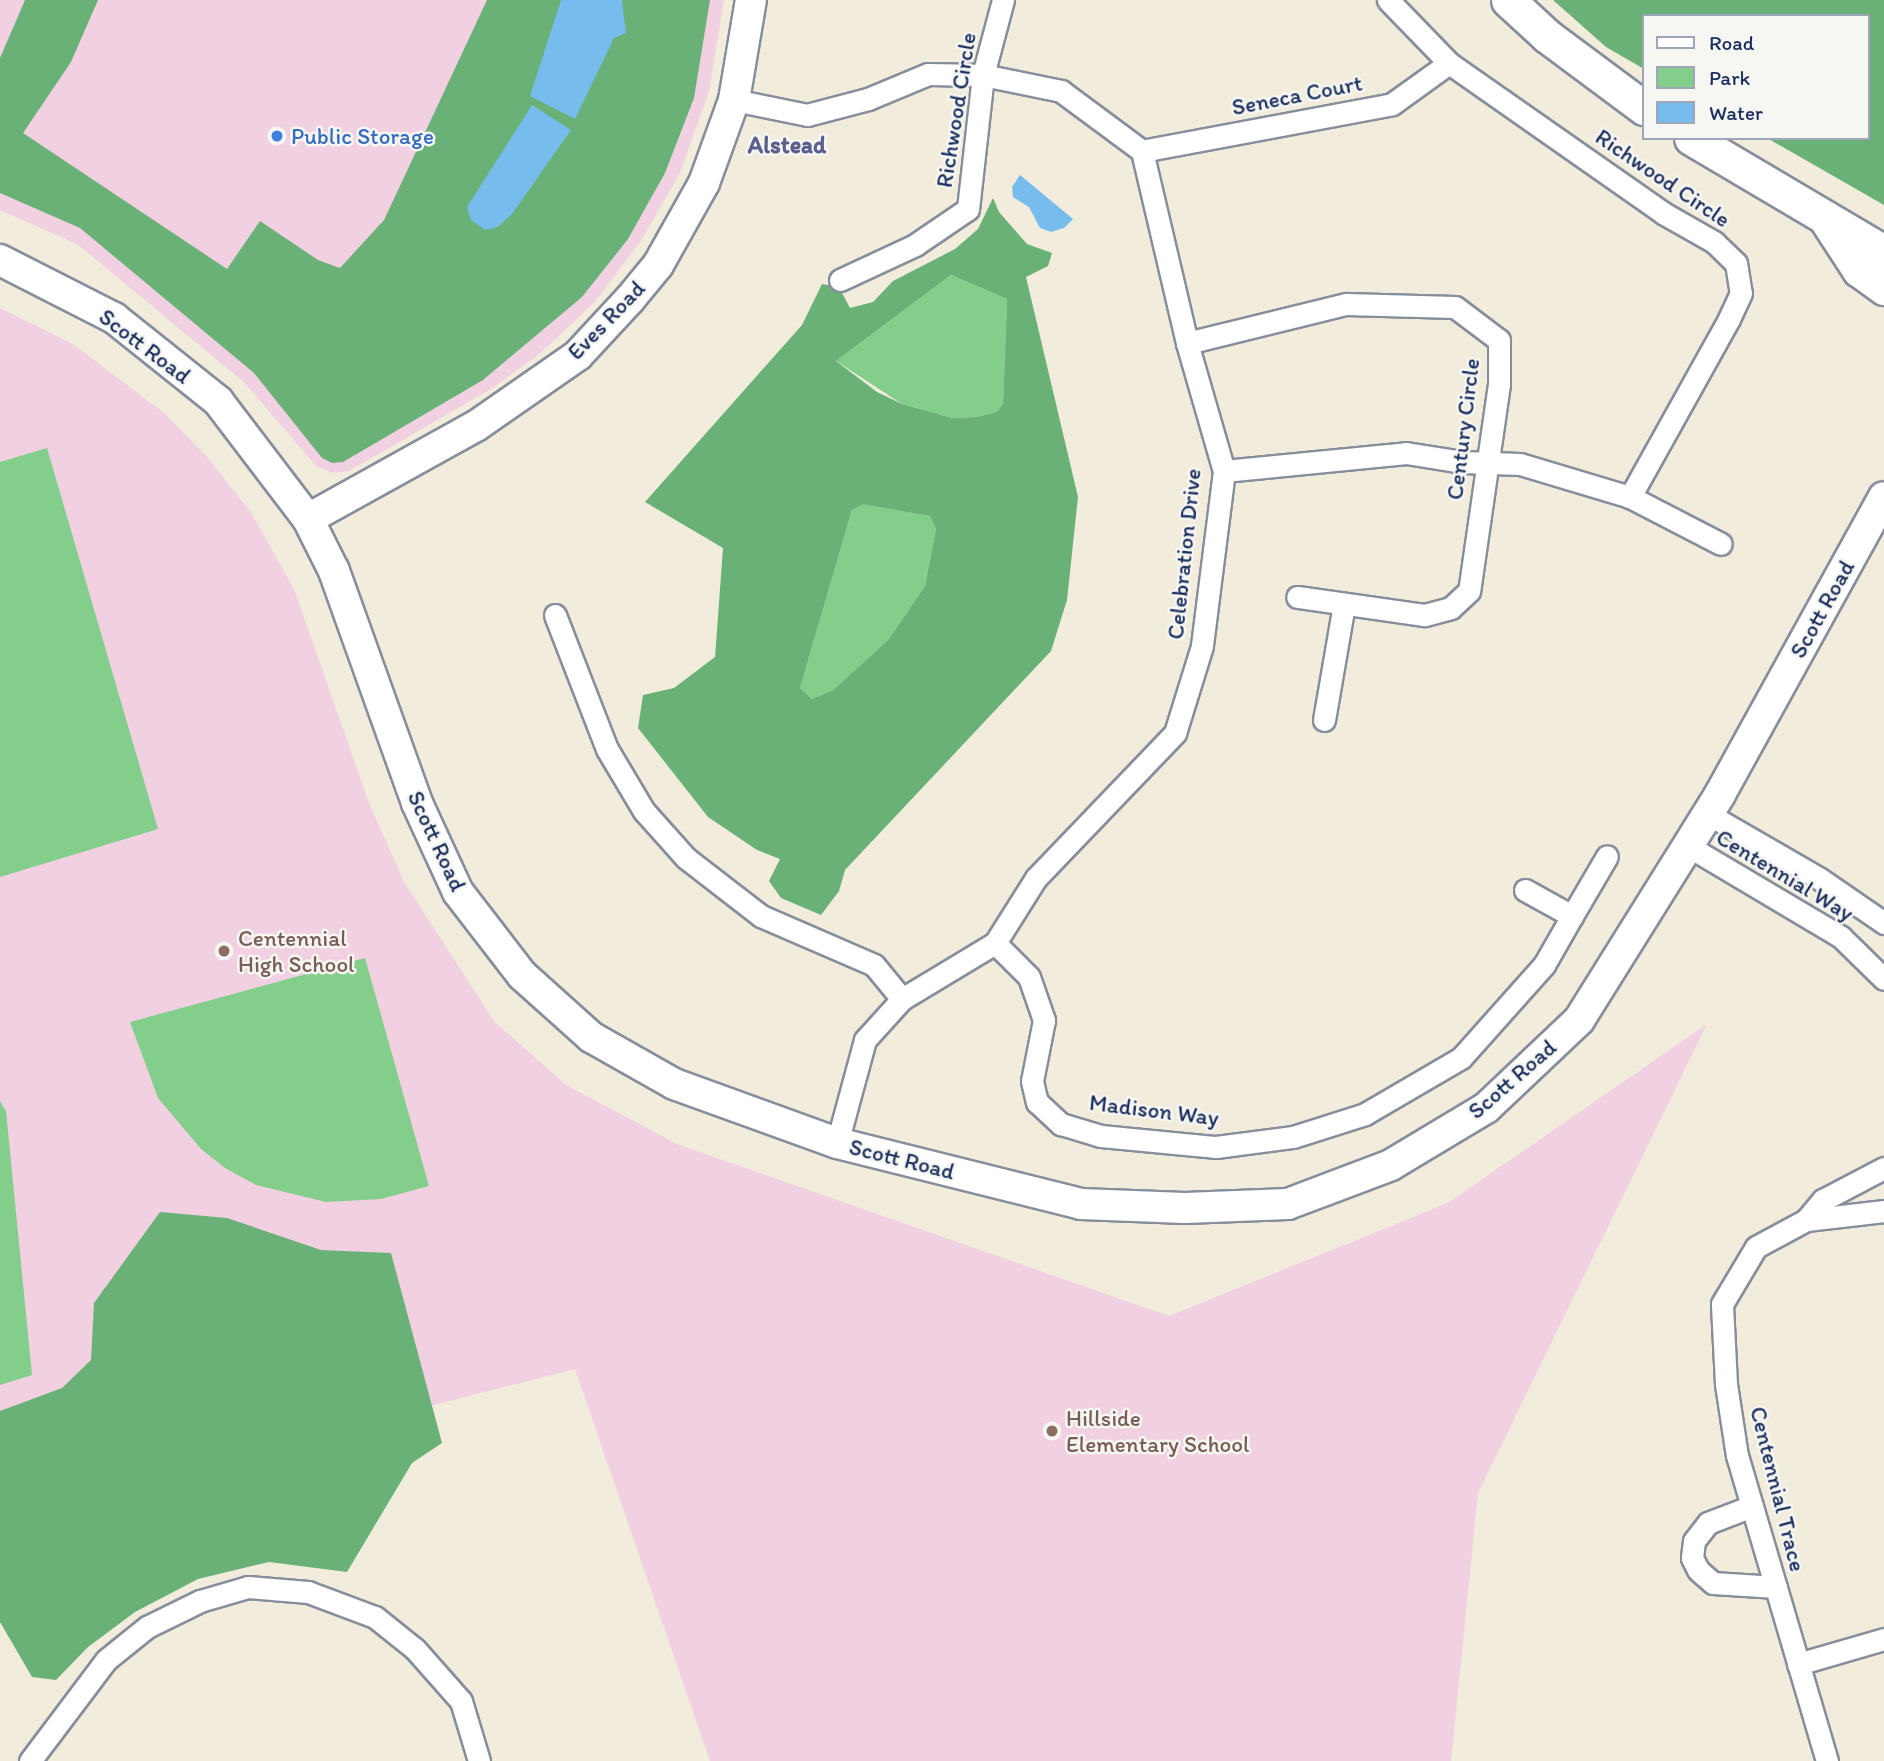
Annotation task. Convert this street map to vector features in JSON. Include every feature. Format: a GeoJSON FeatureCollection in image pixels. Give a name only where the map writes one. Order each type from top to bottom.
{"type":"FeatureCollection","features":[{"type":"Feature","properties":{"kind":"main road"},"geometry":{"type":"LineString","coordinates":[[1508,0],[1547,36],[1643,107]]}},
{"type":"Feature","properties":{"kind":"main road"},"geometry":{"type":"LineString","coordinates":[[1694,140],[1884,252]]}},
{"type":"Feature","properties":{"kind":"main road"},"geometry":{"type":"LineString","coordinates":[[1824,216],[1858,270],[1884,288]]}},
{"type":"Feature","properties":{"kind":"street","name":"Eves Road"},"geometry":{"type":"LineString","coordinates":[[309,519],[476,426],[578,355],[658,265],[704,183],[734,100],[751,0]]}},
{"type":"Feature","properties":{"kind":"street","name":"Richwood Circle"},"geometry":{"type":"LineString","coordinates":[[840,280],[915,245],[968,209],[983,75],[1003,0]]}},
{"type":"Feature","properties":{"kind":"street","name":"Richwood Circle"},"geometry":{"type":"LineString","coordinates":[[1388,0],[1449,63],[1663,213],[1714,242],[1736,263],[1741,293],[1737,302],[1630,497]]}},
{"type":"Feature","properties":{"kind":"street","name":"Seneca Court"},"geometry":{"type":"LineString","coordinates":[[1142,151],[1392,104],[1449,63]]}},
{"type":"Feature","properties":{"kind":"street"},"geometry":{"type":"LineString","coordinates":[[734,100],[807,115],[868,99],[928,74],[983,75],[1061,91],[1142,151]]}},
{"type":"Feature","properties":{"kind":"street","name":"Celebration Drive"},"geometry":{"type":"LineString","coordinates":[[837,1143],[865,1040],[902,999],[995,943],[1036,877],[1174,733],[1202,646],[1224,471],[1187,343],[1142,151]]}},
{"type":"Feature","properties":{"kind":"street","name":"Scott Road"},"geometry":{"type":"LineString","coordinates":[[0,260],[114,318],[218,401],[309,519],[334,571],[417,803],[458,892],[522,975],[591,1037],[674,1084],[837,1143],[1081,1204],[1185,1208],[1288,1204],[1391,1165],[1486,1108],[1579,1020],[1708,814],[1884,497]]}},
{"type":"Feature","properties":{"kind":"street","name":"Century Circle"},"geometry":{"type":"LineString","coordinates":[[1187,343],[1346,304],[1455,307],[1499,340],[1499,384],[1469,591],[1451,608],[1424,615],[1297,597]]}},
{"type":"Feature","properties":{"kind":"street"},"geometry":{"type":"LineString","coordinates":[[1224,471],[1406,453],[1464,462],[1487,460],[1520,464],[1630,497],[1721,544]]}},
{"type":"Feature","properties":{"kind":"street"},"geometry":{"type":"LineString","coordinates":[[1324,720],[1344,604]]}},
{"type":"Feature","properties":{"kind":"street"},"geometry":{"type":"LineString","coordinates":[[555,615],[607,749],[644,811],[686,858],[761,916],[874,965],[902,999]]}},
{"type":"Feature","properties":{"kind":"street","name":"Centennial Way"},"geometry":{"type":"LineString","coordinates":[[1708,814],[1820,879],[1884,923]]}},
{"type":"Feature","properties":{"kind":"street","name":"Centennial Way"},"geometry":{"type":"LineString","coordinates":[[1688,846],[1841,937],[1884,979]]}},
{"type":"Feature","properties":{"kind":"street","name":"Madison Way"},"geometry":{"type":"LineString","coordinates":[[995,943],[1028,977],[1044,1020],[1032,1081],[1037,1102],[1061,1124],[1101,1136],[1216,1147],[1293,1137],[1365,1114],[1461,1058],[1544,965],[1607,856]]}},
{"type":"Feature","properties":{"kind":"street"},"geometry":{"type":"LineString","coordinates":[[1525,890],[1572,916]]}},
{"type":"Feature","properties":{"kind":"street","name":"Centennial Trace"},"geometry":{"type":"LineString","coordinates":[[1806,1220],[1822,1200],[1884,1168]]}},
{"type":"Feature","properties":{"kind":"street","name":"Centennial Trace"},"geometry":{"type":"LineString","coordinates":[[1827,1761],[1737,1456],[1726,1384],[1721,1304],[1756,1247],[1806,1220],[1884,1211]]}},
{"type":"Feature","properties":{"kind":"street"},"geometry":{"type":"LineString","coordinates":[[1752,1506],[1717,1518],[1701,1529],[1694,1541],[1692,1558],[1698,1570],[1713,1583],[1776,1587]]}},
{"type":"Feature","properties":{"kind":"street"},"geometry":{"type":"LineString","coordinates":[[30,1761],[106,1660],[147,1627],[200,1601],[248,1587],[308,1592],[375,1617],[415,1649],[461,1701],[479,1761]]}},
{"type":"Feature","properties":{"kind":"street"},"geometry":{"type":"LineString","coordinates":[[1798,1664],[1884,1639]]}},
{"type":"Feature","properties":{"kind":"shaded area"},"geometry":{"type":"Polygon","coordinates":[[[0,0],[724,0],[709,91],[680,173],[642,239],[595,302],[537,356],[491,389],[349,471],[333,473],[316,466],[244,382],[77,244],[0,210],[0,0]]]}},
{"type":"Feature","properties":{"kind":"shaded area"},"geometry":{"type":"Polygon","coordinates":[[[0,308],[73,344],[164,413],[207,457],[250,511],[294,589],[369,803],[404,882],[494,1021],[566,1085],[677,1144],[1169,1316],[1448,1203],[1707,1024],[1478,1493],[1451,1761],[710,1761],[575,1369],[0,1516],[0,308]]]}},
{"type":"Feature","properties":{"kind":"green space"},"geometry":{"type":"Polygon","coordinates":[[[25,0],[98,0],[71,62],[23,133],[227,269],[260,221],[318,260],[340,268],[384,220],[487,0],[710,0],[694,98],[665,173],[628,239],[582,297],[483,380],[343,462],[332,463],[322,458],[254,373],[80,228],[0,193],[0,58],[25,0]]]}},
{"type":"Feature","properties":{"kind":"green space"},"geometry":{"type":"Polygon","coordinates":[[[1553,0],[1884,0],[1884,205],[1770,140],[1870,140],[1870,14],[1643,14],[1643,68],[1606,47],[1553,0]]]}},
{"type":"Feature","properties":{"kind":"green space"},"geometry":{"type":"Polygon","coordinates":[[[993,198],[999,212],[1027,244],[1052,253],[1048,266],[1026,277],[1078,497],[1067,600],[1051,651],[845,870],[839,891],[821,915],[781,898],[769,881],[780,859],[757,850],[708,817],[638,728],[643,695],[674,688],[715,657],[723,548],[645,502],[802,325],[822,284],[839,287],[850,308],[873,302],[893,281],[955,249],[978,229],[993,198]],[[951,275],[836,361],[877,392],[902,404],[952,418],[977,417],[996,412],[1003,404],[1007,299],[951,275]],[[863,504],[852,510],[800,688],[812,699],[833,690],[888,640],[925,586],[936,529],[930,516],[863,504]]]}},
{"type":"Feature","properties":{"kind":"green space"},"geometry":{"type":"Polygon","coordinates":[[[951,275],[1007,299],[1003,404],[996,412],[977,417],[952,418],[902,404],[836,361],[951,275]]]}},
{"type":"Feature","properties":{"kind":"green space"},"geometry":{"type":"Polygon","coordinates":[[[47,448],[158,829],[0,877],[0,462],[47,448]]]}},
{"type":"Feature","properties":{"kind":"green space"},"geometry":{"type":"Polygon","coordinates":[[[863,503],[930,516],[936,529],[925,586],[888,640],[833,690],[812,699],[800,688],[852,510],[863,503]]]}},
{"type":"Feature","properties":{"kind":"green space"},"geometry":{"type":"Polygon","coordinates":[[[365,958],[429,1186],[381,1199],[326,1202],[256,1185],[225,1168],[201,1149],[158,1098],[130,1022],[365,958]]]}},
{"type":"Feature","properties":{"kind":"green space"},"geometry":{"type":"Polygon","coordinates":[[[0,1101],[6,1111],[32,1375],[0,1385],[0,1101]]]}},
{"type":"Feature","properties":{"kind":"green space"},"geometry":{"type":"Polygon","coordinates":[[[160,1212],[227,1218],[321,1250],[391,1253],[442,1443],[412,1463],[347,1572],[269,1562],[198,1579],[135,1612],[88,1647],[56,1680],[32,1677],[0,1622],[0,1411],[62,1388],[91,1360],[94,1303],[160,1212]]]}},
{"type":"Feature","properties":{"kind":"water"},"geometry":{"type":"Polygon","coordinates":[[[561,0],[622,0],[626,33],[614,38],[575,119],[530,96],[561,0]]]}},
{"type":"Feature","properties":{"kind":"water"},"geometry":{"type":"Polygon","coordinates":[[[532,105],[571,130],[512,214],[498,227],[485,230],[471,220],[467,207],[532,105]]]}},
{"type":"Feature","properties":{"kind":"water"},"geometry":{"type":"Polygon","coordinates":[[[1020,175],[1073,219],[1064,228],[1051,232],[1040,228],[1029,207],[1013,197],[1012,187],[1020,175]]]}},
{"type":"Feature","properties":{"kind":"place","name":"Public Storage"},"geometry":{"type":"Point","coordinates":[277,136]}},
{"type":"Feature","properties":{"kind":"place","name":"Centennial High School"},"geometry":{"type":"Point","coordinates":[224,951]}},
{"type":"Feature","properties":{"kind":"place","name":"Hillside Elementary School"},"geometry":{"type":"Point","coordinates":[1052,1431]}},
{"type":"Feature","properties":{"kind":"district","name":"Alstead"},"geometry":{"type":"Point","coordinates":[787,145]}}]}
